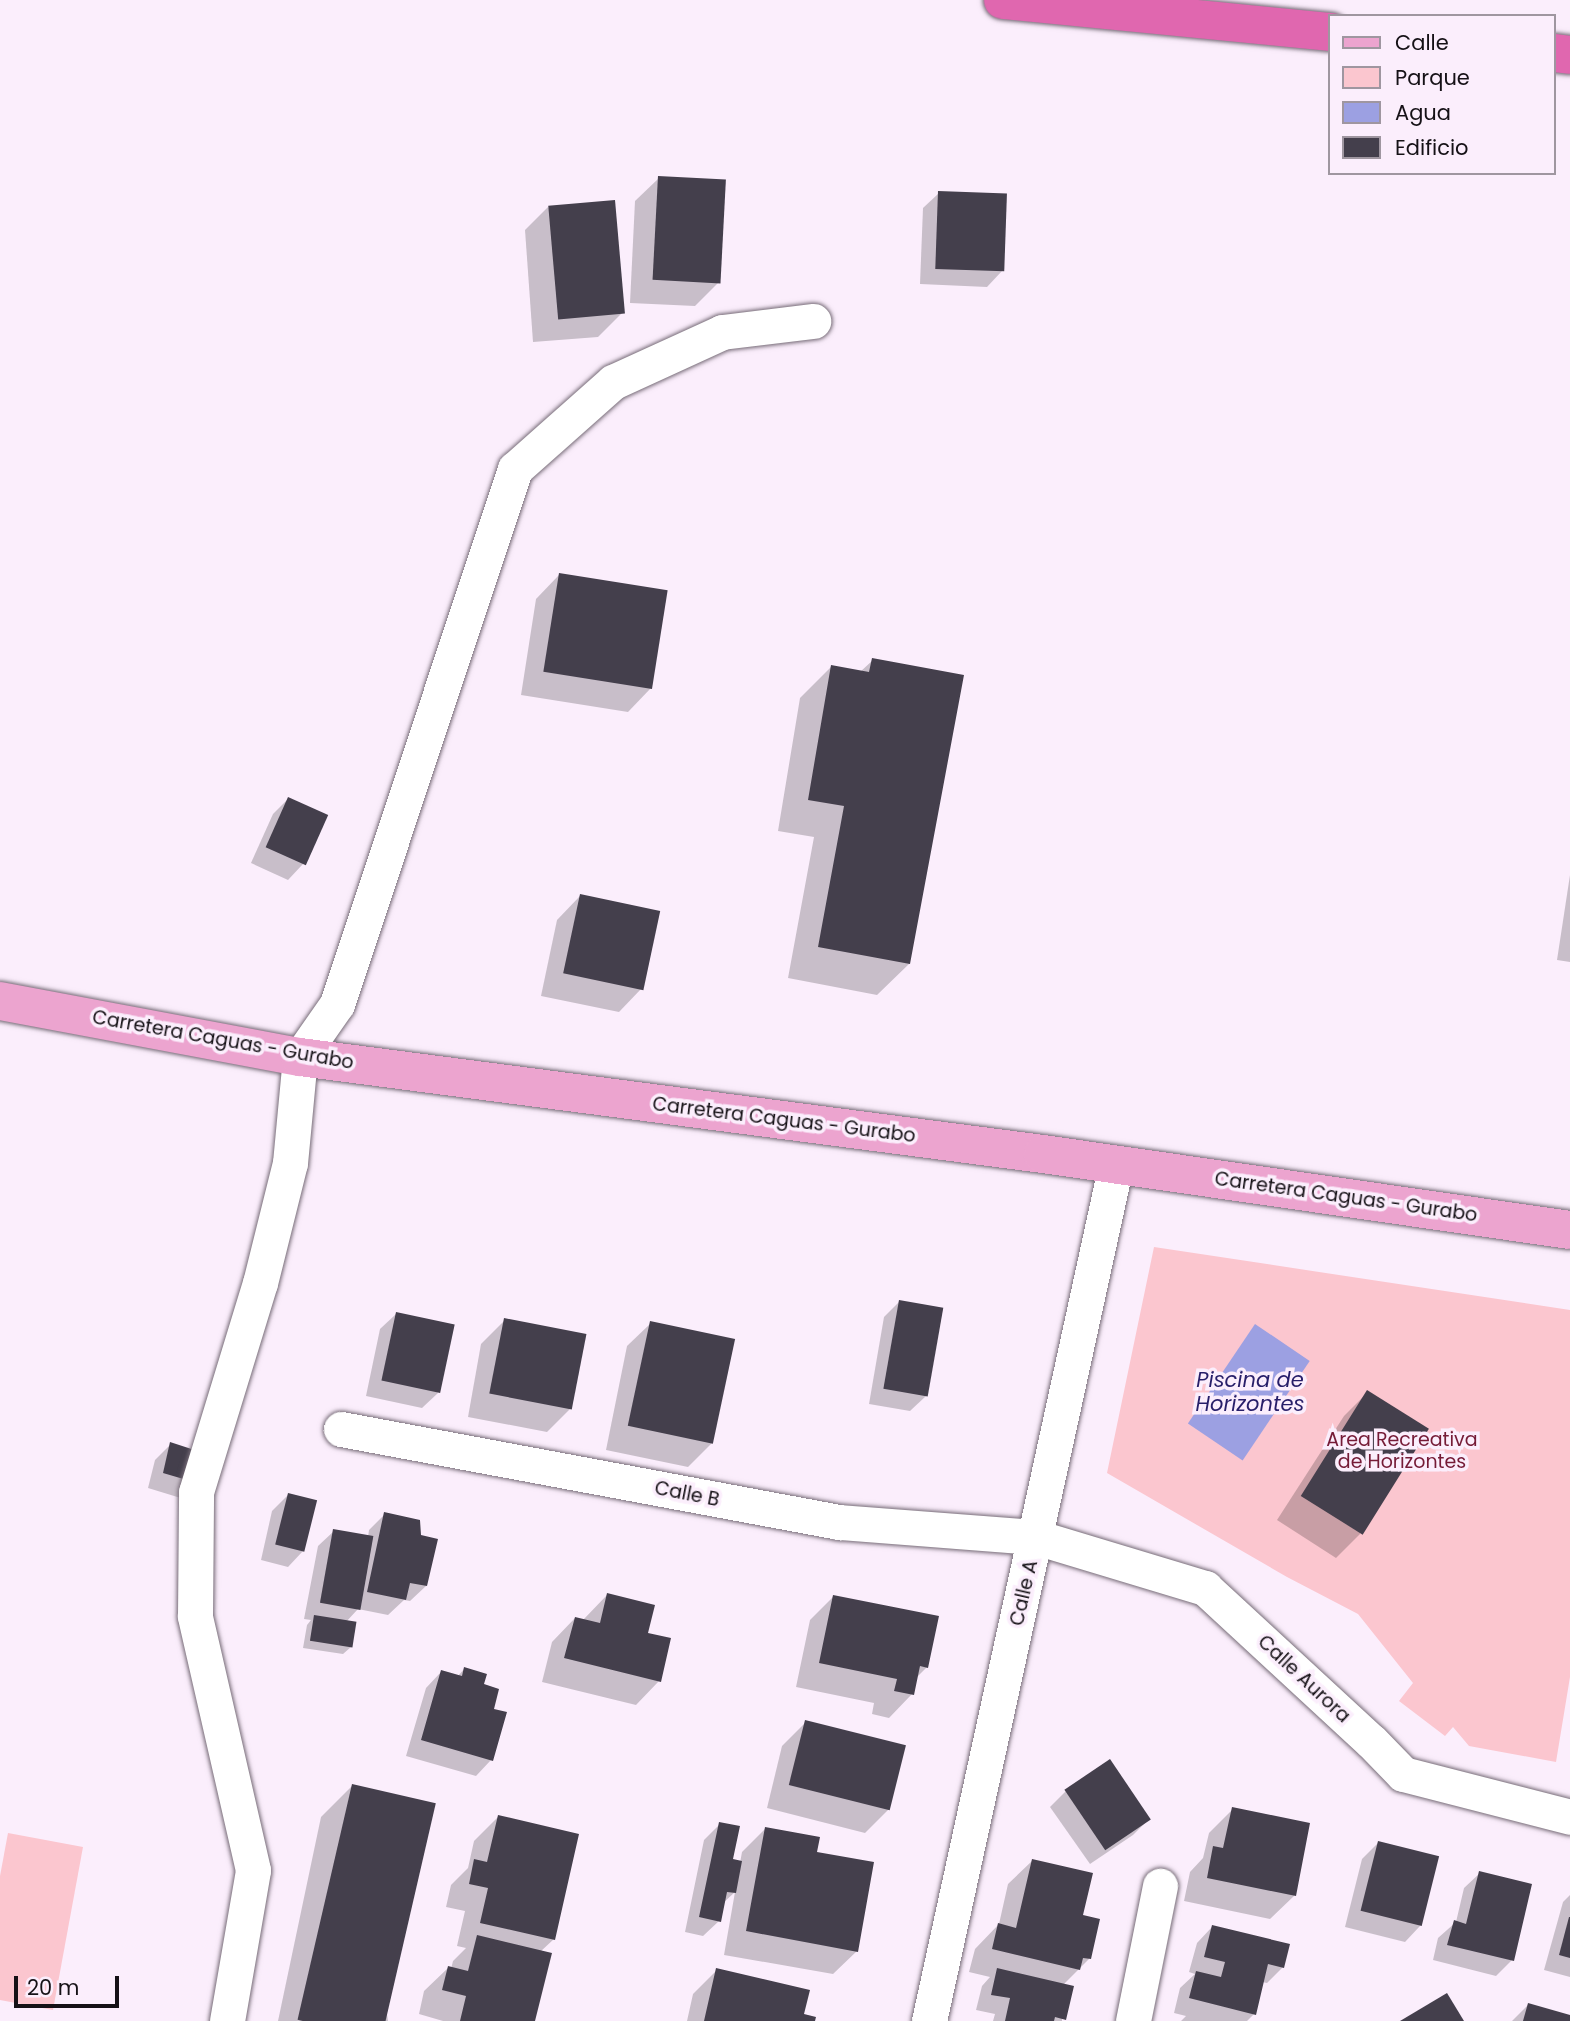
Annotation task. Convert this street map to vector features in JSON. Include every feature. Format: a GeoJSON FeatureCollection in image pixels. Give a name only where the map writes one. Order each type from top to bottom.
{"type":"FeatureCollection","features":[{"type":"Feature","properties":{"kind":"highway"},"geometry":{"type":"LineString","coordinates":[[1003,0],[1328,32]]}},
{"type":"Feature","properties":{"kind":"main road","name":"Carretera Caguas - Gurabo"},"geometry":{"type":"LineString","coordinates":[[0,1002],[300,1057],[1116,1164],[1570,1230]]}},
{"type":"Feature","properties":{"kind":"street"},"geometry":{"type":"LineString","coordinates":[[227,2021],[253,1870],[195,1616],[196,1492],[260,1283],[290,1163],[300,1057],[337,1004],[515,469],[613,382],[722,332],[813,321]]}},
{"type":"Feature","properties":{"kind":"street","name":"Calle A"},"geometry":{"type":"LineString","coordinates":[[929,2021],[1116,1164]]}},
{"type":"Feature","properties":{"kind":"street","name":"Calle B"},"geometry":{"type":"LineString","coordinates":[[341,1429],[839,1522],[1036,1537]]}},
{"type":"Feature","properties":{"kind":"street","name":"Calle Aurora"},"geometry":{"type":"LineString","coordinates":[[1036,1537],[1205,1588],[1371,1741],[1403,1774],[1569,1812]]}},
{"type":"Feature","properties":{"kind":"street"},"geometry":{"type":"LineString","coordinates":[[1133,2021],[1160,1886]]}},
{"type":"Feature","properties":{"kind":"green space","name":"Area Recreativa de Horizontes"},"geometry":{"type":"Polygon","coordinates":[[[1154,1247],[1570,1310],[1570,1677],[1556,1762],[1469,1746],[1453,1727],[1445,1736],[1399,1701],[1413,1683],[1358,1614],[1287,1577],[1107,1473],[1154,1247]]]}},
{"type":"Feature","properties":{"kind":"green space"},"geometry":{"type":"Polygon","coordinates":[[[8,1833],[83,1847],[53,2010],[0,2000],[0,1876],[8,1833]]]}},
{"type":"Feature","properties":{"kind":"water","name":"Piscina de Horizontes"},"geometry":{"type":"Polygon","coordinates":[[[1255,1324],[1310,1361],[1243,1460],[1188,1423],[1255,1324]]]}},
{"type":"Feature","properties":{"kind":"building"},"geometry":{"type":"Polygon","coordinates":[[[658,176],[726,180],[720,283],[653,280],[658,176]]]}},
{"type":"Feature","properties":{"kind":"building"},"geometry":{"type":"Polygon","coordinates":[[[938,191],[1007,193],[1004,271],[935,269],[938,191]]]}},
{"type":"Feature","properties":{"kind":"building"},"geometry":{"type":"Polygon","coordinates":[[[615,200],[625,314],[558,319],[548,206],[615,200]]]}},
{"type":"Feature","properties":{"kind":"building"},"geometry":{"type":"Polygon","coordinates":[[[559,573],[668,590],[652,689],[543,672],[559,573]]]}},
{"type":"Feature","properties":{"kind":"building"},"geometry":{"type":"Polygon","coordinates":[[[872,658],[964,675],[910,964],[818,947],[844,806],[808,800],[831,665],[869,672],[872,658]]]}},
{"type":"Feature","properties":{"kind":"building"},"geometry":{"type":"Polygon","coordinates":[[[288,797],[328,815],[306,865],[266,847],[288,797]]]}},
{"type":"Feature","properties":{"kind":"building"},"geometry":{"type":"Polygon","coordinates":[[[580,894],[660,911],[643,990],[563,973],[580,894]]]}},
{"type":"Feature","properties":{"kind":"building"},"geometry":{"type":"Polygon","coordinates":[[[899,1300],[943,1308],[928,1396],[883,1389],[899,1300]]]}},
{"type":"Feature","properties":{"kind":"building"},"geometry":{"type":"Polygon","coordinates":[[[396,1312],[455,1324],[440,1393],[381,1380],[396,1312]]]}},
{"type":"Feature","properties":{"kind":"building"},"geometry":{"type":"Polygon","coordinates":[[[504,1318],[586,1334],[572,1410],[489,1394],[504,1318]]]}},
{"type":"Feature","properties":{"kind":"building"},"geometry":{"type":"Polygon","coordinates":[[[650,1321],[735,1339],[713,1444],[628,1426],[650,1321]]]}},
{"type":"Feature","properties":{"kind":"building"},"geometry":{"type":"Polygon","coordinates":[[[1367,1390],[1429,1429],[1363,1535],[1301,1496],[1367,1390]]]}},
{"type":"Feature","properties":{"kind":"building"},"geometry":{"type":"Polygon","coordinates":[[[170,1442],[216,1457],[214,1488],[163,1473],[170,1442]]]}},
{"type":"Feature","properties":{"kind":"building"},"geometry":{"type":"Polygon","coordinates":[[[288,1493],[317,1500],[304,1552],[275,1544],[288,1493]]]}},
{"type":"Feature","properties":{"kind":"building"},"geometry":{"type":"Polygon","coordinates":[[[384,1512],[420,1520],[421,1535],[438,1539],[427,1586],[410,1583],[406,1600],[367,1592],[384,1512]]]}},
{"type":"Feature","properties":{"kind":"building"},"geometry":{"type":"Polygon","coordinates":[[[333,1529],[373,1536],[360,1610],[320,1603],[333,1529]]]}},
{"type":"Feature","properties":{"kind":"building"},"geometry":{"type":"Polygon","coordinates":[[[607,1593],[655,1605],[648,1633],[671,1638],[661,1682],[564,1658],[575,1617],[600,1623],[607,1593]]]}},
{"type":"Feature","properties":{"kind":"building"},"geometry":{"type":"Polygon","coordinates":[[[833,1595],[939,1616],[928,1668],[920,1666],[914,1695],[894,1691],[897,1679],[819,1663],[833,1595]]]}},
{"type":"Feature","properties":{"kind":"building"},"geometry":{"type":"Polygon","coordinates":[[[314,1615],[356,1622],[352,1647],[310,1641],[314,1615]]]}},
{"type":"Feature","properties":{"kind":"building"},"geometry":{"type":"Polygon","coordinates":[[[464,1667],[487,1674],[484,1684],[499,1689],[494,1709],[507,1712],[493,1761],[421,1740],[441,1670],[462,1676],[464,1667]]]}},
{"type":"Feature","properties":{"kind":"building"},"geometry":{"type":"Polygon","coordinates":[[[805,1720],[906,1745],[890,1810],[789,1785],[805,1720]]]}},
{"type":"Feature","properties":{"kind":"building"},"geometry":{"type":"Polygon","coordinates":[[[1110,1759],[1151,1820],[1105,1850],[1064,1790],[1110,1759]]]}},
{"type":"Feature","properties":{"kind":"building"},"geometry":{"type":"Polygon","coordinates":[[[352,1784],[436,1803],[386,2021],[298,2020],[352,1784]]]}},
{"type":"Feature","properties":{"kind":"building"},"geometry":{"type":"Polygon","coordinates":[[[1232,1807],[1310,1823],[1296,1896],[1207,1878],[1213,1846],[1223,1848],[1232,1807]]]}},
{"type":"Feature","properties":{"kind":"building"},"geometry":{"type":"Polygon","coordinates":[[[498,1815],[579,1834],[555,1940],[480,1923],[488,1888],[469,1884],[474,1859],[487,1862],[498,1815]]]}},
{"type":"Feature","properties":{"kind":"building"},"geometry":{"type":"Polygon","coordinates":[[[719,1822],[740,1826],[733,1859],[742,1861],[736,1893],[727,1892],[721,1922],[699,1917],[719,1822]]]}},
{"type":"Feature","properties":{"kind":"building"},"geometry":{"type":"Polygon","coordinates":[[[765,1827],[820,1837],[817,1852],[874,1862],[858,1952],[746,1931],[765,1827]]]}},
{"type":"Feature","properties":{"kind":"building"},"geometry":{"type":"Polygon","coordinates":[[[1378,1841],[1439,1856],[1422,1926],[1361,1911],[1378,1841]]]}},
{"type":"Feature","properties":{"kind":"building"},"geometry":{"type":"Polygon","coordinates":[[[1032,1859],[1093,1873],[1083,1915],[1100,1919],[1091,1959],[1083,1958],[1080,1970],[992,1949],[998,1923],[1016,1928],[1032,1859]]]}},
{"type":"Feature","properties":{"kind":"building"},"geometry":{"type":"Polygon","coordinates":[[[1479,1871],[1532,1884],[1514,1961],[1447,1945],[1454,1920],[1466,1924],[1479,1871]]]}},
{"type":"Feature","properties":{"kind":"building"},"geometry":{"type":"Polygon","coordinates":[[[1570,1917],[1570,1958],[1559,1955],[1570,1917]]]}},
{"type":"Feature","properties":{"kind":"building"},"geometry":{"type":"Polygon","coordinates":[[[1212,1925],[1290,1944],[1284,1968],[1268,1964],[1256,2015],[1189,1998],[1196,1971],[1221,1977],[1225,1962],[1204,1957],[1212,1925]]]}},
{"type":"Feature","properties":{"kind":"building"},"geometry":{"type":"Polygon","coordinates":[[[477,1935],[552,1953],[535,2021],[460,2021],[466,1996],[442,1990],[448,1966],[468,1971],[477,1935]]]}},
{"type":"Feature","properties":{"kind":"building"},"geometry":{"type":"Polygon","coordinates":[[[716,1968],[810,1990],[804,2014],[816,2017],[815,2021],[704,2021],[716,1968]]]}},
{"type":"Feature","properties":{"kind":"building"},"geometry":{"type":"Polygon","coordinates":[[[997,1968],[1074,1986],[1066,2020],[1055,2017],[1054,2021],[1005,2021],[1010,1998],[991,1995],[997,1968]]]}},
{"type":"Feature","properties":{"kind":"building"},"geometry":{"type":"Polygon","coordinates":[[[1447,1993],[1464,2021],[1400,2021],[1447,1993]]]}},
{"type":"Feature","properties":{"kind":"building"},"geometry":{"type":"Polygon","coordinates":[[[1528,2003],[1570,2015],[1570,2021],[1523,2021],[1528,2003]]]}}]}
